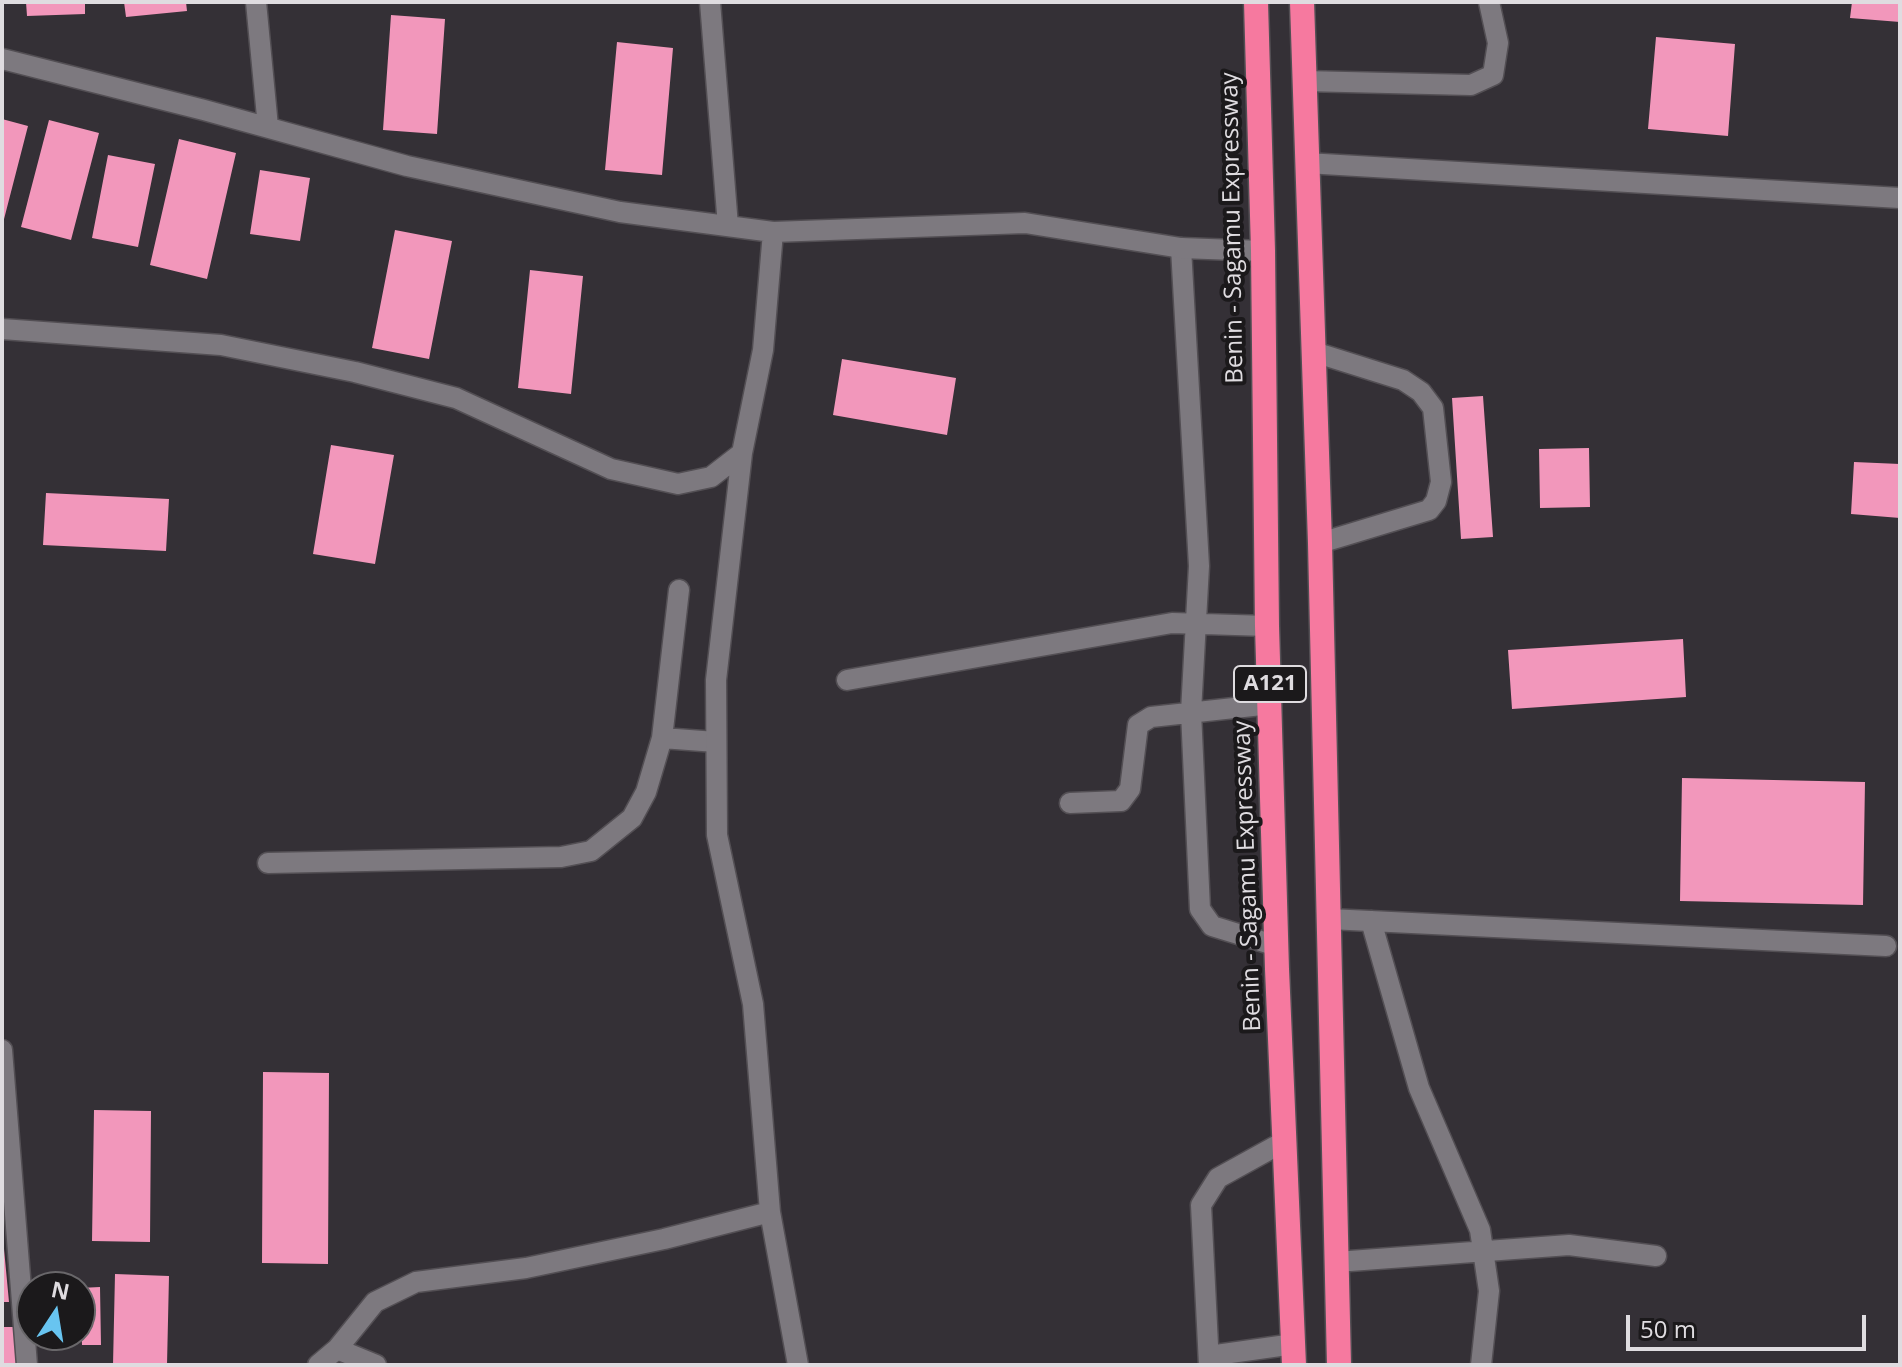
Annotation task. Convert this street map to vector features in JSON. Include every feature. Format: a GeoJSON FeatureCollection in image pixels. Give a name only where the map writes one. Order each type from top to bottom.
{"type":"FeatureCollection","features":[{"type":"Feature","properties":{"kind":"highway","name":"Benin - Sagamu Expressway"},"geometry":{"type":"LineString","coordinates":[[1256,2],[1263,251],[1267,626],[1294,1354]]}},
{"type":"Feature","properties":{"kind":"highway","name":"A121"},"geometry":{"type":"LineString","coordinates":[[1302,2],[1320,543],[1339,1365]]}},
{"type":"Feature","properties":{"kind":"street"},"geometry":{"type":"LineString","coordinates":[[256,2],[268,127]]}},
{"type":"Feature","properties":{"kind":"street"},"geometry":{"type":"LineString","coordinates":[[710,2],[728,226]]}},
{"type":"Feature","properties":{"kind":"street"},"geometry":{"type":"LineString","coordinates":[[1304,81],[1471,85],[1493,75],[1498,43],[1489,2]]}},
{"type":"Feature","properties":{"kind":"street"},"geometry":{"type":"LineString","coordinates":[[2,59],[407,166],[620,212],[773,232],[1025,223],[1129,242],[1181,248],[1263,251]]}},
{"type":"Feature","properties":{"kind":"street"},"geometry":{"type":"LineString","coordinates":[[1306,163],[1900,198]]}},
{"type":"Feature","properties":{"kind":"street"},"geometry":{"type":"LineString","coordinates":[[773,232],[763,350],[742,453],[716,680],[717,835],[753,1004],[770,1212],[798,1365]]}},
{"type":"Feature","properties":{"kind":"street"},"geometry":{"type":"LineString","coordinates":[[1181,248],[1199,566],[1191,712],[1200,909],[1212,926],[1277,946]]}},
{"type":"Feature","properties":{"kind":"street"},"geometry":{"type":"LineString","coordinates":[[2,329],[221,345],[355,372],[456,398],[611,469],[678,484],[711,477],[742,453]]}},
{"type":"Feature","properties":{"kind":"street"},"geometry":{"type":"LineString","coordinates":[[1314,352],[1403,380],[1421,392],[1433,408],[1441,482],[1436,501],[1429,510],[1320,543]]}},
{"type":"Feature","properties":{"kind":"street"},"geometry":{"type":"LineString","coordinates":[[268,863],[561,857],[591,851],[632,818],[646,792],[662,738],[679,590]]}},
{"type":"Feature","properties":{"kind":"street"},"geometry":{"type":"LineString","coordinates":[[847,680],[1148,626],[1172,623],[1267,626]]}},
{"type":"Feature","properties":{"kind":"street"},"geometry":{"type":"LineString","coordinates":[[1070,803],[1121,801],[1130,789],[1138,725],[1151,717],[1271,704]]}},
{"type":"Feature","properties":{"kind":"street"},"geometry":{"type":"LineString","coordinates":[[662,738],[716,742]]}},
{"type":"Feature","properties":{"kind":"street"},"geometry":{"type":"LineString","coordinates":[[1329,919],[1886,946]]}},
{"type":"Feature","properties":{"kind":"street"},"geometry":{"type":"LineString","coordinates":[[1371,921],[1419,1088],[1480,1230],[1489,1291],[1481,1365]]}},
{"type":"Feature","properties":{"kind":"street"},"geometry":{"type":"LineString","coordinates":[[2,1050],[27,1365]]}},
{"type":"Feature","properties":{"kind":"street"},"geometry":{"type":"LineString","coordinates":[[1285,1141],[1218,1178],[1201,1205],[1209,1361],[1294,1354]]}},
{"type":"Feature","properties":{"kind":"street"},"geometry":{"type":"LineString","coordinates":[[318,1365],[337,1349],[375,1302],[416,1282],[526,1268],[664,1239],[770,1212]]}},
{"type":"Feature","properties":{"kind":"street"},"geometry":{"type":"LineString","coordinates":[[1336,1262],[1569,1245],[1656,1256]]}},
{"type":"Feature","properties":{"kind":"street"},"geometry":{"type":"LineString","coordinates":[[337,1349],[376,1365]]}},
{"type":"Feature","properties":{"kind":"building"},"geometry":{"type":"Polygon","coordinates":[[[26,2],[85,2],[85,14],[27,16],[26,2]]]}},
{"type":"Feature","properties":{"kind":"building"},"geometry":{"type":"Polygon","coordinates":[[[124,2],[186,2],[187,11],[126,17],[124,2]]]}},
{"type":"Feature","properties":{"kind":"building"},"geometry":{"type":"Polygon","coordinates":[[[1852,2],[1900,2],[1900,22],[1850,18],[1852,2]]]}},
{"type":"Feature","properties":{"kind":"building"},"geometry":{"type":"Polygon","coordinates":[[[391,15],[445,19],[437,134],[383,130],[391,15]]]}},
{"type":"Feature","properties":{"kind":"building"},"geometry":{"type":"Polygon","coordinates":[[[1656,37],[1735,44],[1728,136],[1648,129],[1656,37]]]}},
{"type":"Feature","properties":{"kind":"building"},"geometry":{"type":"Polygon","coordinates":[[[617,42],[673,48],[662,175],[605,170],[617,42]]]}},
{"type":"Feature","properties":{"kind":"building"},"geometry":{"type":"Polygon","coordinates":[[[2,119],[28,126],[3,223],[2,223],[2,119]]]}},
{"type":"Feature","properties":{"kind":"building"},"geometry":{"type":"Polygon","coordinates":[[[49,120],[99,133],[71,240],[21,227],[49,120]]]}},
{"type":"Feature","properties":{"kind":"building"},"geometry":{"type":"Polygon","coordinates":[[[179,139],[236,153],[207,279],[150,265],[179,139]]]}},
{"type":"Feature","properties":{"kind":"building"},"geometry":{"type":"Polygon","coordinates":[[[108,155],[155,164],[138,247],[92,238],[108,155]]]}},
{"type":"Feature","properties":{"kind":"building"},"geometry":{"type":"Polygon","coordinates":[[[260,170],[310,178],[300,241],[250,234],[260,170]]]}},
{"type":"Feature","properties":{"kind":"building"},"geometry":{"type":"Polygon","coordinates":[[[395,230],[452,241],[429,359],[372,348],[395,230]]]}},
{"type":"Feature","properties":{"kind":"building"},"geometry":{"type":"Polygon","coordinates":[[[530,270],[583,276],[571,394],[518,388],[530,270]]]}},
{"type":"Feature","properties":{"kind":"building"},"geometry":{"type":"Polygon","coordinates":[[[842,359],[956,378],[947,435],[833,415],[842,359]]]}},
{"type":"Feature","properties":{"kind":"building"},"geometry":{"type":"Polygon","coordinates":[[[1483,396],[1493,537],[1461,539],[1452,398],[1483,396]]]}},
{"type":"Feature","properties":{"kind":"building"},"geometry":{"type":"Polygon","coordinates":[[[331,445],[394,455],[375,564],[313,554],[331,445]]]}},
{"type":"Feature","properties":{"kind":"building"},"geometry":{"type":"Polygon","coordinates":[[[1589,448],[1590,507],[1540,508],[1539,449],[1589,448]]]}},
{"type":"Feature","properties":{"kind":"building"},"geometry":{"type":"Polygon","coordinates":[[[1854,462],[1900,464],[1900,518],[1851,514],[1854,462]]]}},
{"type":"Feature","properties":{"kind":"building"},"geometry":{"type":"Polygon","coordinates":[[[46,493],[169,499],[166,551],[43,545],[46,493]]]}},
{"type":"Feature","properties":{"kind":"building"},"geometry":{"type":"Polygon","coordinates":[[[1683,639],[1686,697],[1512,709],[1508,650],[1683,639]]]}},
{"type":"Feature","properties":{"kind":"building"},"geometry":{"type":"Polygon","coordinates":[[[1682,778],[1865,782],[1863,905],[1680,901],[1682,778]]]}},
{"type":"Feature","properties":{"kind":"building"},"geometry":{"type":"Polygon","coordinates":[[[263,1072],[329,1073],[328,1264],[262,1263],[263,1072]]]}},
{"type":"Feature","properties":{"kind":"building"},"geometry":{"type":"Polygon","coordinates":[[[94,1110],[151,1111],[150,1242],[92,1241],[94,1110]]]}},
{"type":"Feature","properties":{"kind":"building"},"geometry":{"type":"Polygon","coordinates":[[[4,1249],[9,1302],[2,1302],[4,1249]]]}},
{"type":"Feature","properties":{"kind":"building"},"geometry":{"type":"Polygon","coordinates":[[[115,1274],[169,1276],[167,1365],[113,1365],[115,1274]]]}},
{"type":"Feature","properties":{"kind":"building"},"geometry":{"type":"Polygon","coordinates":[[[96,1287],[100,1287],[101,1345],[96,1345],[96,1287]]]}},
{"type":"Feature","properties":{"kind":"building"},"geometry":{"type":"Polygon","coordinates":[[[2,1327],[16,1327],[18,1365],[2,1365],[2,1327]]]}}]}
